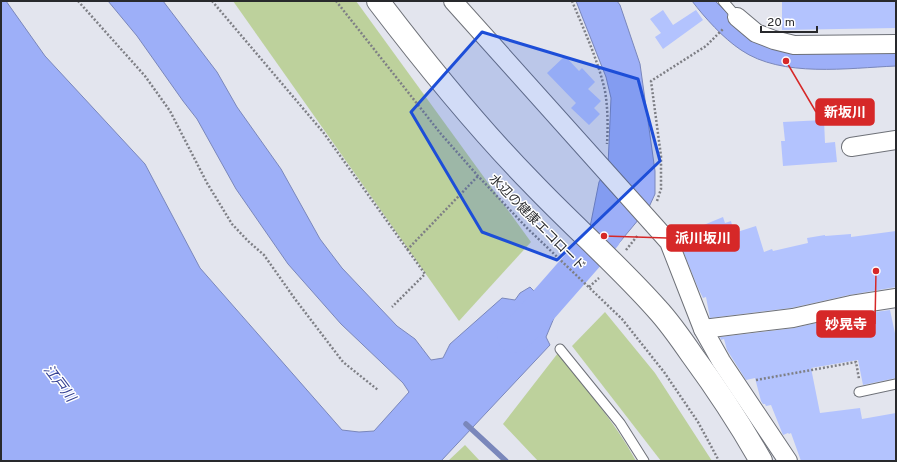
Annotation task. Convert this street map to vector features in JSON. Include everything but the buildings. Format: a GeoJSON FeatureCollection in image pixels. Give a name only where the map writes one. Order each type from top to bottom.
{"type":"FeatureCollection","features":[{"type":"Feature","properties":{"kind":"street"},"geometry":{"type":"LineString","coordinates":[[378,1],[417,52],[481,128],[531,182],[658,310],[710,379],[761,461]]}},
{"type":"Feature","properties":{"kind":"street"},"geometry":{"type":"LineString","coordinates":[[453,1],[582,144],[600,167],[669,242],[703,329],[721,360],[788,461]]}},
{"type":"Feature","properties":{"kind":"street"},"geometry":{"type":"LineString","coordinates":[[737,17],[756,33],[774,40],[794,45],[896,44]]}},
{"type":"Feature","properties":{"kind":"street"},"geometry":{"type":"LineString","coordinates":[[851,147],[896,140]]}},
{"type":"Feature","properties":{"kind":"street"},"geometry":{"type":"LineString","coordinates":[[703,329],[793,318],[896,298]]}},
{"type":"Feature","properties":{"kind":"lane"},"geometry":{"type":"LineString","coordinates":[[723,1],[737,17]]}},
{"type":"Feature","properties":{"kind":"lane"},"geometry":{"type":"LineString","coordinates":[[560,349],[620,423],[644,461]]}},
{"type":"Feature","properties":{"kind":"lane"},"geometry":{"type":"LineString","coordinates":[[861,391],[896,384]]}},
{"type":"Feature","properties":{"kind":"path"},"geometry":{"type":"LineString","coordinates":[[78,1],[145,76],[170,111],[206,183],[232,224],[264,255],[343,362],[378,390]]}},
{"type":"Feature","properties":{"kind":"path"},"geometry":{"type":"LineString","coordinates":[[212,1],[323,132],[425,274],[392,307]]}},
{"type":"Feature","properties":{"kind":"path","name":"水辺の健康エコロード"},"geometry":{"type":"LineString","coordinates":[[336,1],[436,128],[478,176],[527,228],[622,319],[664,372],[698,422],[719,461]]}},
{"type":"Feature","properties":{"kind":"path"},"geometry":{"type":"LineString","coordinates":[[572,1],[598,66],[605,93],[608,122],[607,152],[600,167]]}},
{"type":"Feature","properties":{"kind":"path"},"geometry":{"type":"LineString","coordinates":[[625,251],[650,221],[661,189],[661,156],[651,81],[706,46],[717,35]]}},
{"type":"Feature","properties":{"kind":"path"},"geometry":{"type":"LineString","coordinates":[[407,250],[478,176]]}},
{"type":"Feature","properties":{"kind":"path"},"geometry":{"type":"LineString","coordinates":[[589,287],[600,276]]}},
{"type":"Feature","properties":{"kind":"path"},"geometry":{"type":"LineString","coordinates":[[737,383],[856,362],[861,391]]}},
{"type":"Feature","properties":{"kind":"highlighted area"},"geometry":{"type":"Polygon","coordinates":[[[482,32],[638,79],[660,161],[557,260],[482,232],[411,112],[482,32]]]}},
{"type":"Feature","properties":{"kind":"green space"},"geometry":{"type":"Polygon","coordinates":[[[233,1],[356,1],[531,242],[459,321],[233,1]]]}},
{"type":"Feature","properties":{"kind":"green space"},"geometry":{"type":"Polygon","coordinates":[[[605,312],[655,373],[712,461],[661,461],[572,346],[605,312]]]}},
{"type":"Feature","properties":{"kind":"green space"},"geometry":{"type":"Polygon","coordinates":[[[558,353],[609,419],[636,461],[538,461],[503,424],[558,353]]]}},
{"type":"Feature","properties":{"kind":"green space"},"geometry":{"type":"Polygon","coordinates":[[[465,445],[480,461],[448,461],[465,445]]]}},
{"type":"Feature","properties":{"kind":"water","name":"江戸川"},"geometry":{"type":"Polygon","coordinates":[[[1,1],[6,1],[45,56],[145,164],[200,268],[342,430],[359,432],[374,431],[409,392],[403,383],[341,324],[288,264],[236,189],[197,119],[137,36],[108,1],[163,1],[217,72],[237,107],[281,169],[320,239],[342,268],[397,326],[415,339],[431,360],[443,358],[450,344],[502,298],[515,300],[520,293],[530,287],[556,313],[546,337],[550,345],[441,461],[1,461],[1,1]]]}},
{"type":"Feature","properties":{"kind":"water"},"geometry":{"type":"Polygon","coordinates":[[[576,1],[617,1],[620,5],[640,64],[655,171],[655,194],[649,207],[614,249],[590,227],[599,182],[608,166],[611,98],[606,77],[576,1]]]}},
{"type":"Feature","properties":{"kind":"water"},"geometry":{"type":"Polygon","coordinates":[[[692,1],[715,1],[743,29],[896,49],[896,66],[837,69],[795,68],[776,65],[757,59],[741,50],[721,34],[692,1]]]}},
{"type":"Feature","properties":{"kind":"waterway"},"geometry":{"type":"LineString","coordinates":[[514,336],[526,325],[604,236],[615,217]]}},
{"type":"Feature","properties":{"kind":"waterway"},"geometry":{"type":"LineString","coordinates":[[466,424],[506,461]]}},
{"type":"Feature","properties":{"kind":"place","name":"新坂川"},"geometry":{"type":"Point","coordinates":[786,61]}},
{"type":"Feature","properties":{"kind":"place","name":"派川坂川"},"geometry":{"type":"Point","coordinates":[604,236]}},
{"type":"Feature","properties":{"kind":"place","name":"妙晃寺"},"geometry":{"type":"Point","coordinates":[876,271]}}]}
